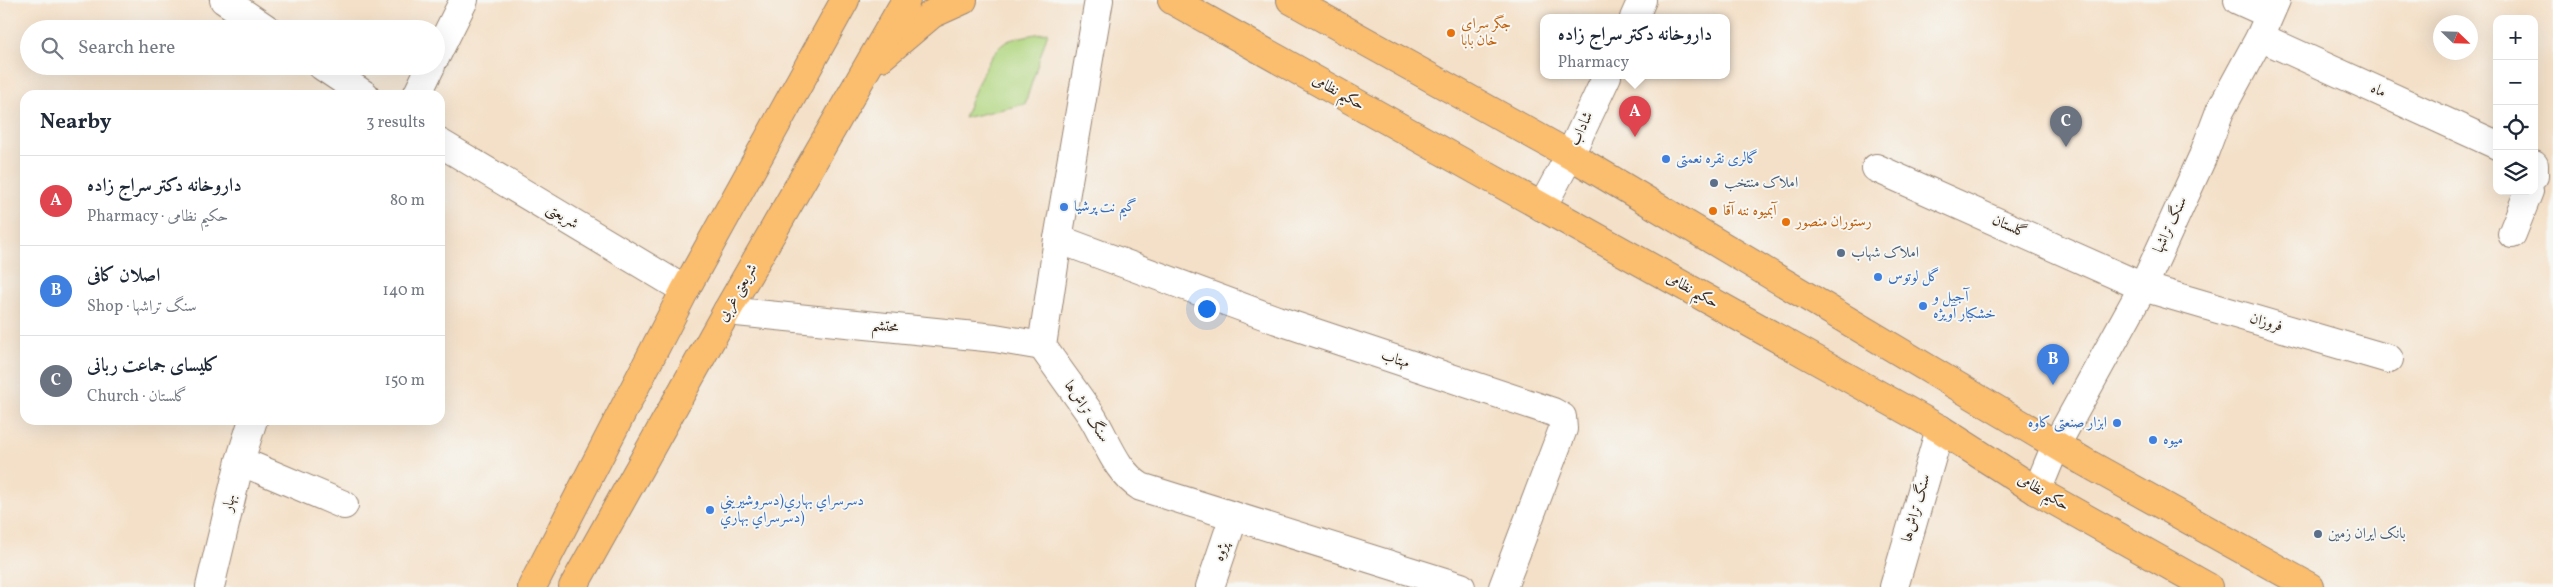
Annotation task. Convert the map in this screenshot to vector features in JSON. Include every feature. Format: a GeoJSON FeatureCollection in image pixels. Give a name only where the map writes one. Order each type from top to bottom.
{"type":"FeatureCollection","features":[{"type":"Feature","properties":{"kind":"main road"},"geometry":{"type":"LineString","coordinates":[[827,36],[828,0]]}},
{"type":"Feature","properties":{"kind":"main road"},"geometry":{"type":"LineString","coordinates":[[532,587],[685,290],[827,36],[845,0]]}},
{"type":"Feature","properties":{"kind":"main road","name":"شریعتی غربی"},"geometry":{"type":"LineString","coordinates":[[573,587],[727,311],[869,68],[906,0]]}},
{"type":"Feature","properties":{"kind":"main road"},"geometry":{"type":"LineString","coordinates":[[869,68],[932,14],[963,0]]}},
{"type":"Feature","properties":{"kind":"main road","name":"حکیم نظامی"},"geometry":{"type":"LineString","coordinates":[[1172,0],[1940,430],[2037,491],[2208,587]]}},
{"type":"Feature","properties":{"kind":"main road"},"geometry":{"type":"LineString","coordinates":[[1291,0],[1570,155],[2056,445],[2310,587]]}},
{"type":"Feature","properties":{"kind":"street"},"geometry":{"type":"LineString","coordinates":[[224,0],[254,20]]}},
{"type":"Feature","properties":{"kind":"street"},"geometry":{"type":"LineString","coordinates":[[445,38],[464,0]]}},
{"type":"Feature","properties":{"kind":"street"},"geometry":{"type":"LineString","coordinates":[[1042,346],[1058,239],[1100,0]]}},
{"type":"Feature","properties":{"kind":"street"},"geometry":{"type":"LineString","coordinates":[[1636,14],[1642,0]]}},
{"type":"Feature","properties":{"kind":"street","name":"ماه"},"geometry":{"type":"LineString","coordinates":[[2238,0],[2493,143]]}},
{"type":"Feature","properties":{"kind":"street","name":"سنگ تراشها"},"geometry":{"type":"LineString","coordinates":[[2037,491],[2056,445],[2143,287],[2203,156],[2220,111],[2268,17]]}},
{"type":"Feature","properties":{"kind":"street"},"geometry":{"type":"LineString","coordinates":[[335,75],[358,90]]}},
{"type":"Feature","properties":{"kind":"street"},"geometry":{"type":"LineString","coordinates":[[419,90],[427,75]]}},
{"type":"Feature","properties":{"kind":"street","name":"شاداب"},"geometry":{"type":"LineString","coordinates":[[1542,207],[1570,155],[1606,79]]}},
{"type":"Feature","properties":{"kind":"street","name":"شریعتی"},"geometry":{"type":"LineString","coordinates":[[445,146],[685,290]]}},
{"type":"Feature","properties":{"kind":"street","name":"گلستان"},"geometry":{"type":"LineString","coordinates":[[1876,168],[2143,287]]}},
{"type":"Feature","properties":{"kind":"street"},"geometry":{"type":"LineString","coordinates":[[2512,234],[2527,195]]}},
{"type":"Feature","properties":{"kind":"street","name":"مهتاب"},"geometry":{"type":"LineString","coordinates":[[1058,239],[1277,320],[1553,412],[1562,417],[1563,429],[1503,587]]}},
{"type":"Feature","properties":{"kind":"street","name":"فروزان"},"geometry":{"type":"LineString","coordinates":[[2143,287],[2389,359]]}},
{"type":"Feature","properties":{"kind":"street","name":"محتشم"},"geometry":{"type":"LineString","coordinates":[[727,311],[995,338],[1042,346]]}},
{"type":"Feature","properties":{"kind":"street","name":"سنگ تراش‌ها"},"geometry":{"type":"LineString","coordinates":[[1042,346],[1091,416],[1129,480],[1140,487],[1461,587]]}},
{"type":"Feature","properties":{"kind":"street","name":"بهار"},"geometry":{"type":"LineString","coordinates":[[210,587],[240,461],[251,425]]}},
{"type":"Feature","properties":{"kind":"street","name":"سنگ تراش‌ها"},"geometry":{"type":"LineString","coordinates":[[1894,587],[1940,430]]}},
{"type":"Feature","properties":{"kind":"street"},"geometry":{"type":"LineString","coordinates":[[240,461],[344,505]]}},
{"type":"Feature","properties":{"kind":"street","name":"پژوه"},"geometry":{"type":"LineString","coordinates":[[1210,587],[1234,516]]}},
{"type":"Feature","properties":{"kind":"green space"},"geometry":{"type":"Polygon","coordinates":[[[1048,32],[1025,104],[964,118],[976,86],[994,53],[1010,40],[1048,32]]]}},
{"type":"Feature","properties":{"kind":"place","name":"جگر سرای خان بابا"},"geometry":{"type":"Point","coordinates":[1451,33]}},
{"type":"Feature","properties":{"kind":"place","name":"داروخانه دکتر سراج زاده"},"geometry":{"type":"Point","coordinates":[1635,137]}},
{"type":"Feature","properties":{"kind":"place","name":"کلیسای جماعت ربانی"},"geometry":{"type":"Point","coordinates":[2066,147]}},
{"type":"Feature","properties":{"kind":"place","name":"گالری نقره نعمتی"},"geometry":{"type":"Point","coordinates":[1666,159]}},
{"type":"Feature","properties":{"kind":"place","name":"املاک منتخب"},"geometry":{"type":"Point","coordinates":[1714,183]}},
{"type":"Feature","properties":{"kind":"place","name":"گیم نت پرشیا"},"geometry":{"type":"Point","coordinates":[1064,207]}},
{"type":"Feature","properties":{"kind":"place","name":"آبمیوه ننه آقا"},"geometry":{"type":"Point","coordinates":[1713,211]}},
{"type":"Feature","properties":{"kind":"place","name":"رستوران منصور"},"geometry":{"type":"Point","coordinates":[1786,222]}},
{"type":"Feature","properties":{"kind":"place","name":"املاک شهاب"},"geometry":{"type":"Point","coordinates":[1841,253]}},
{"type":"Feature","properties":{"kind":"place","name":"گل لوتوس"},"geometry":{"type":"Point","coordinates":[1878,277]}},
{"type":"Feature","properties":{"kind":"place","name":"آجیل و خشکبار آویژه"},"geometry":{"type":"Point","coordinates":[1923,306]}},
{"type":"Feature","properties":{"kind":"place","name":"اصلان کافی"},"geometry":{"type":"Point","coordinates":[2053,385]}},
{"type":"Feature","properties":{"kind":"place","name":"ابزار صنعتی کاوه"},"geometry":{"type":"Point","coordinates":[2117,423]}},
{"type":"Feature","properties":{"kind":"place","name":"میوه"},"geometry":{"type":"Point","coordinates":[2153,440]}},
{"type":"Feature","properties":{"kind":"place","name":"دسرسراي بهاري(دسروشيريني دسرسراي بهاري)"},"geometry":{"type":"Point","coordinates":[710,510]}},
{"type":"Feature","properties":{"kind":"place","name":"بانک ایران زمین"},"geometry":{"type":"Point","coordinates":[2318,534]}}]}
